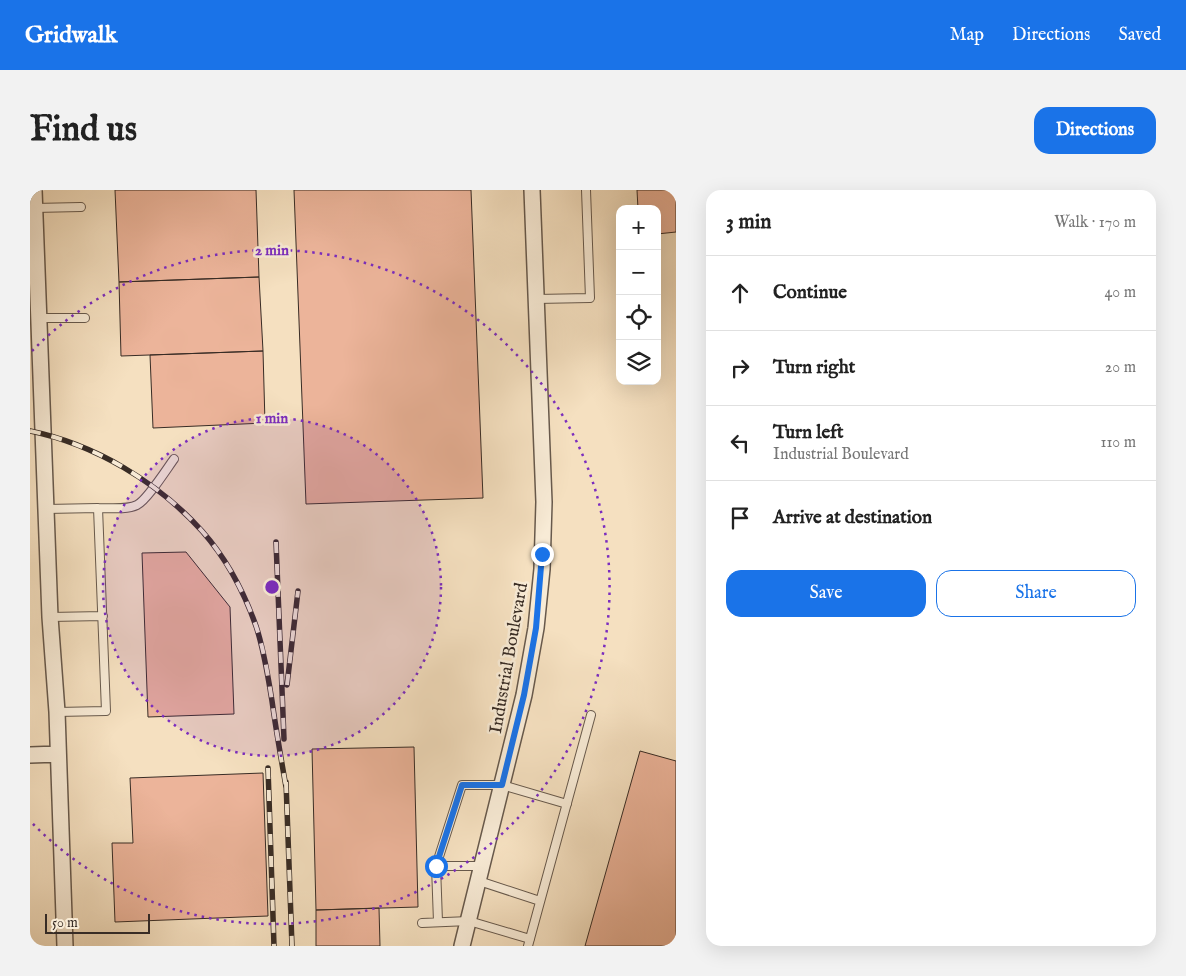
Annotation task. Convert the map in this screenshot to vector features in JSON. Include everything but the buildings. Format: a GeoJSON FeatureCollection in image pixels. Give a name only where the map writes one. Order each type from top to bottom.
{"type":"FeatureCollection","features":[{"type":"Feature","properties":{"kind":"street"},"geometry":{"type":"LineString","coordinates":[[34,190],[50,617],[57,712],[65,946]]}},
{"type":"Feature","properties":{"kind":"street","name":"Industrial Boulevard"},"geometry":{"type":"LineString","coordinates":[[462,946],[524,695],[536,628],[542,569],[544,502],[532,190]]}},
{"type":"Feature","properties":{"kind":"street"},"geometry":{"type":"LineString","coordinates":[[30,755],[58,754]]}},
{"type":"Feature","properties":{"kind":"lane"},"geometry":{"type":"LineString","coordinates":[[536,299],[590,298],[586,190]]}},
{"type":"Feature","properties":{"kind":"lane"},"geometry":{"type":"LineString","coordinates":[[34,208],[81,207]]}},
{"type":"Feature","properties":{"kind":"lane"},"geometry":{"type":"LineString","coordinates":[[38,318],[85,318]]}},
{"type":"Feature","properties":{"kind":"lane"},"geometry":{"type":"LineString","coordinates":[[46,509],[130,507],[138,504],[153,488],[174,459]]}},
{"type":"Feature","properties":{"kind":"lane"},"geometry":{"type":"LineString","coordinates":[[57,712],[106,711],[98,508]]}},
{"type":"Feature","properties":{"kind":"lane"},"geometry":{"type":"LineString","coordinates":[[50,617],[103,616]]}},
{"type":"Feature","properties":{"kind":"lane"},"geometry":{"type":"LineString","coordinates":[[422,922],[469,921],[529,943],[591,715]]}},
{"type":"Feature","properties":{"kind":"lane"},"geometry":{"type":"LineString","coordinates":[[438,922],[436,866],[462,785],[502,785],[567,804]]}},
{"type":"Feature","properties":{"kind":"lane"},"geometry":{"type":"LineString","coordinates":[[436,866],[483,866]]}},
{"type":"Feature","properties":{"kind":"lane"},"geometry":{"type":"LineString","coordinates":[[479,881],[540,901]]}},
{"type":"Feature","properties":{"kind":"railway"},"geometry":{"type":"LineString","coordinates":[[30,431],[78,445],[124,467],[185,513],[219,552],[240,588],[259,635],[264,654],[286,787]]}},
{"type":"Feature","properties":{"kind":"railway"},"geometry":{"type":"LineString","coordinates":[[276,542],[284,739]]}},
{"type":"Feature","properties":{"kind":"railway"},"geometry":{"type":"LineString","coordinates":[[287,685],[298,591]]}},
{"type":"Feature","properties":{"kind":"railway"},"geometry":{"type":"LineString","coordinates":[[268,768],[274,946]]}},
{"type":"Feature","properties":{"kind":"railway"},"geometry":{"type":"LineString","coordinates":[[286,782],[292,946]]}},
{"type":"Feature","properties":{"kind":"route"},"geometry":{"type":"LineString","coordinates":[[436,866],[462,785],[502,785],[524,695],[536,628],[542,554]]}}]}
